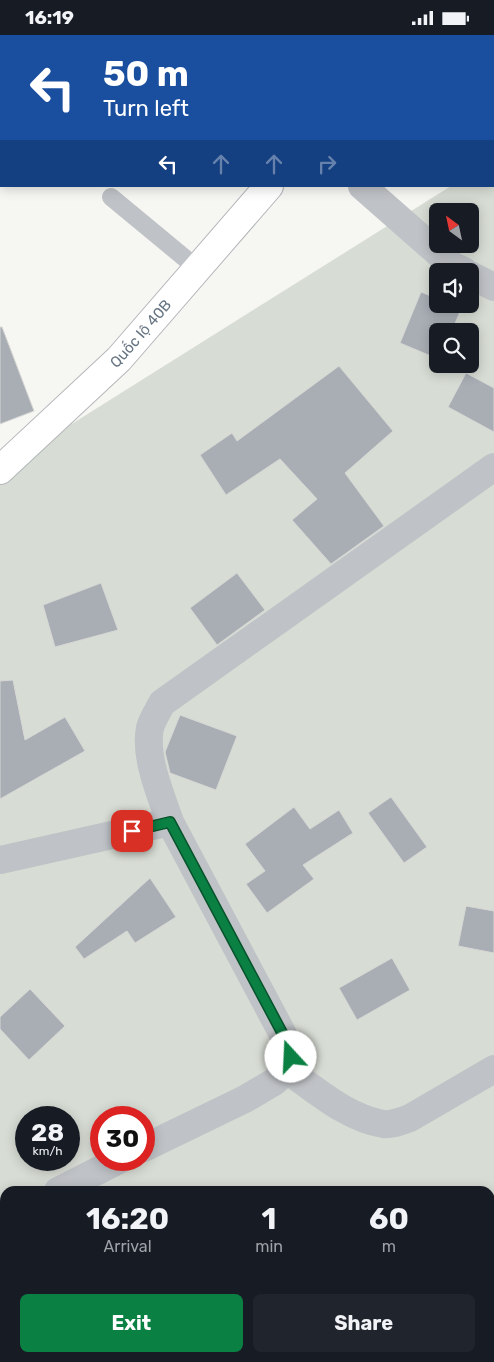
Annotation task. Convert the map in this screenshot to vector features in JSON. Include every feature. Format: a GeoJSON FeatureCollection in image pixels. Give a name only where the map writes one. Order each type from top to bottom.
{"type":"FeatureCollection","features":[{"type":"Feature","properties":{"kind":"highway","name":"Quốc lộ 40B"},"geometry":{"type":"LineString","coordinates":[[0,470],[119,359],[268,187]]}},
{"type":"Feature","properties":{"kind":"street"},"geometry":{"type":"LineString","coordinates":[[363,187],[450,263]]}},
{"type":"Feature","properties":{"kind":"street"},"geometry":{"type":"LineString","coordinates":[[479,280],[494,287]]}},
{"type":"Feature","properties":{"kind":"street"},"geometry":{"type":"LineString","coordinates":[[155,1143],[245,1099],[274,1081],[287,1070],[291,1057],[287,1042],[170,822],[157,783],[149,747],[150,727],[162,703],[494,467]]}},
{"type":"Feature","properties":{"kind":"street"},"geometry":{"type":"LineString","coordinates":[[0,860],[170,822]]}},
{"type":"Feature","properties":{"kind":"street"},"geometry":{"type":"LineString","coordinates":[[287,1070],[341,1108],[368,1120],[384,1124],[396,1123],[410,1118],[494,1069]]}},
{"type":"Feature","properties":{"kind":"street"},"geometry":{"type":"LineString","coordinates":[[68,1186],[97,1171]]}},
{"type":"Feature","properties":{"kind":"lane"},"geometry":{"type":"LineString","coordinates":[[111,197],[198,269]]}},
{"type":"Feature","properties":{"kind":"shaded area"},"geometry":{"type":"Polygon","coordinates":[[[449,187],[494,187],[494,1186],[0,1186],[0,469],[449,187]]]}},
{"type":"Feature","properties":{"kind":"building"},"geometry":{"type":"Polygon","coordinates":[[[421,292],[429,295],[429,313],[459,313],[455,323],[429,323],[429,355],[400,343],[421,292]]]}},
{"type":"Feature","properties":{"kind":"building"},"geometry":{"type":"Polygon","coordinates":[[[0,327],[2,327],[34,411],[0,424],[0,327]]]}},
{"type":"Feature","properties":{"kind":"building"},"geometry":{"type":"Polygon","coordinates":[[[339,366],[393,431],[345,473],[384,526],[331,564],[292,520],[317,499],[280,459],[226,495],[200,455],[232,433],[237,441],[339,366]]]}},
{"type":"Feature","properties":{"kind":"building"},"geometry":{"type":"Polygon","coordinates":[[[466,373],[494,388],[494,432],[448,407],[466,373]]]}},
{"type":"Feature","properties":{"kind":"building"},"geometry":{"type":"Polygon","coordinates":[[[237,573],[265,610],[217,645],[190,608],[237,573]]]}},
{"type":"Feature","properties":{"kind":"building"},"geometry":{"type":"Polygon","coordinates":[[[101,583],[118,630],[55,647],[43,605],[101,583]]]}},
{"type":"Feature","properties":{"kind":"building"},"geometry":{"type":"Polygon","coordinates":[[[13,680],[25,740],[65,717],[85,751],[0,799],[0,681],[13,680]]]}},
{"type":"Feature","properties":{"kind":"building"},"geometry":{"type":"Polygon","coordinates":[[[180,715],[237,736],[216,790],[170,773],[165,752],[180,715]]]}},
{"type":"Feature","properties":{"kind":"building"},"geometry":{"type":"Polygon","coordinates":[[[391,797],[427,847],[404,863],[368,813],[391,797]]]}},
{"type":"Feature","properties":{"kind":"building"},"geometry":{"type":"Polygon","coordinates":[[[294,807],[310,829],[339,810],[353,833],[303,865],[314,879],[267,913],[246,884],[265,871],[245,844],[294,807]]]}},
{"type":"Feature","properties":{"kind":"building"},"geometry":{"type":"Polygon","coordinates":[[[150,878],[176,917],[135,943],[127,931],[84,959],[75,947],[150,878]]]}},
{"type":"Feature","properties":{"kind":"building"},"geometry":{"type":"Polygon","coordinates":[[[466,906],[494,911],[494,953],[458,946],[466,906]]]}},
{"type":"Feature","properties":{"kind":"building"},"geometry":{"type":"Polygon","coordinates":[[[392,958],[410,990],[357,1020],[339,988],[392,958]]]}},
{"type":"Feature","properties":{"kind":"building"},"geometry":{"type":"Polygon","coordinates":[[[30,989],[65,1026],[29,1060],[0,1029],[0,1017],[30,989]]]}},
{"type":"Feature","properties":{"kind":"route"},"geometry":{"type":"LineString","coordinates":[[132,831],[170,822],[287,1042],[291,1057]]}}]}
